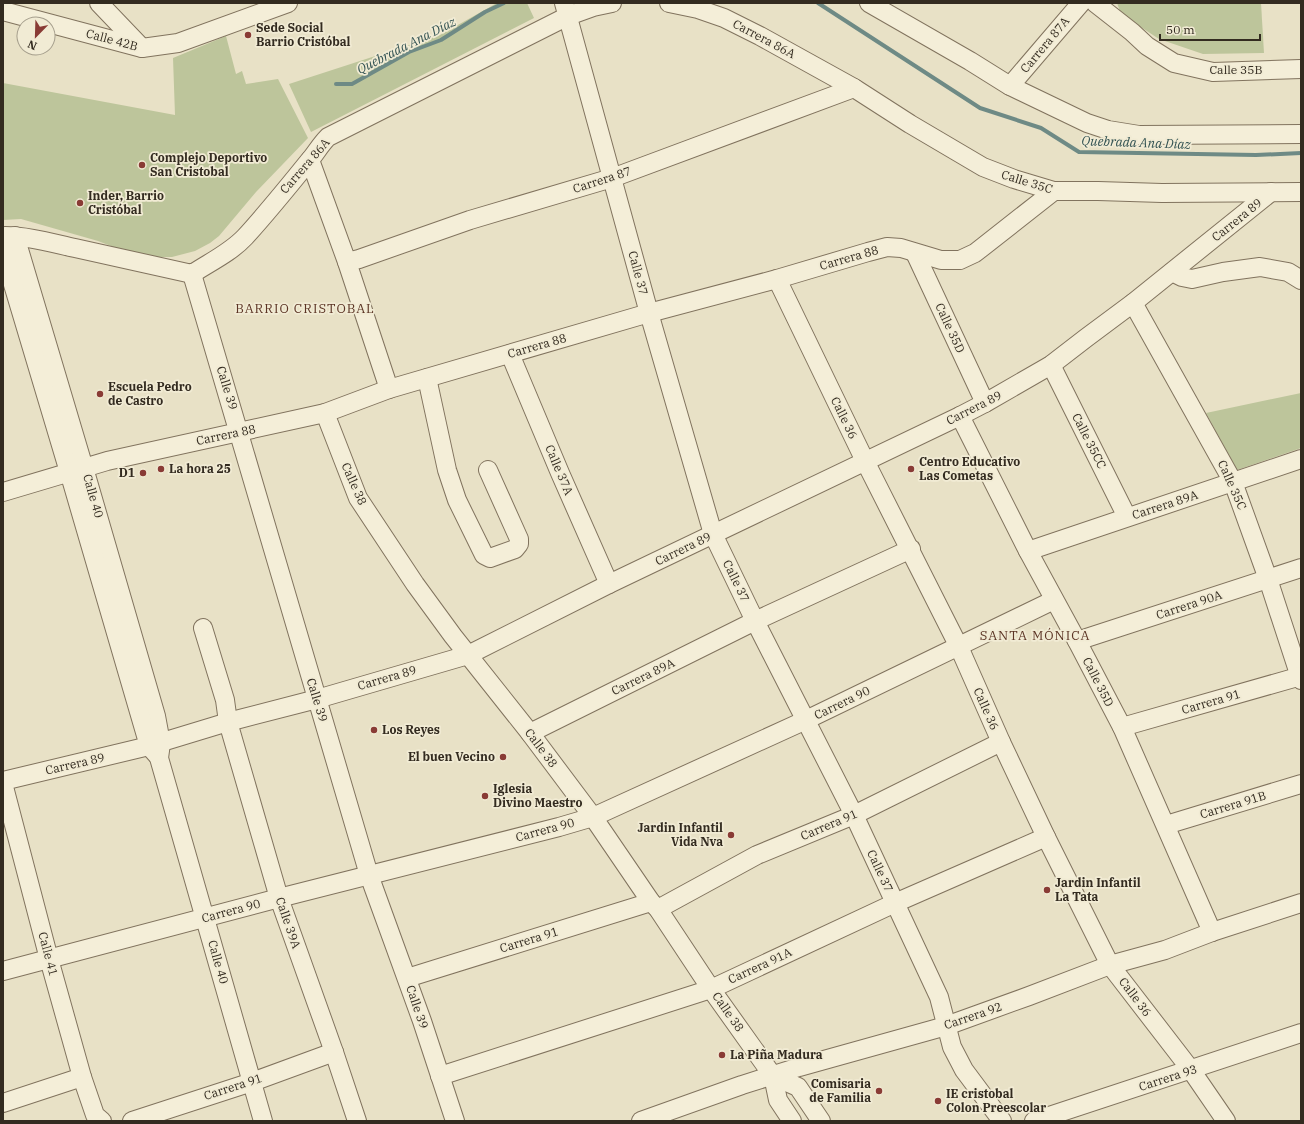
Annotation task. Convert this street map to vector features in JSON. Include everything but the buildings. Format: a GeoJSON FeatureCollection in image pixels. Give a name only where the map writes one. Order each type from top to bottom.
{"type":"FeatureCollection","features":[{"type":"Feature","properties":{"kind":"street"},"geometry":{"type":"LineString","coordinates":[[98,3],[142,48]]}},
{"type":"Feature","properties":{"kind":"street","name":"Carrera 86A"},"geometry":{"type":"LineString","coordinates":[[192,274],[218,259],[244,238],[328,137],[566,9],[593,7],[612,3]]}},
{"type":"Feature","properties":{"kind":"street","name":"Carrera 86A"},"geometry":{"type":"LineString","coordinates":[[669,3],[675,3],[698,9],[724,18],[760,36],[854,88]]}},
{"type":"Feature","properties":{"kind":"street"},"geometry":{"type":"LineString","coordinates":[[869,3],[970,61],[1010,86],[1087,123],[1108,130],[1139,135],[1301,134]]}},
{"type":"Feature","properties":{"kind":"street","name":"Carrera 87A"},"geometry":{"type":"LineString","coordinates":[[1010,86],[1081,3]]}},
{"type":"Feature","properties":{"kind":"street","name":"Calle 35B"},"geometry":{"type":"LineString","coordinates":[[1096,3],[1132,32],[1146,46],[1174,63],[1213,72],[1301,69]]}},
{"type":"Feature","properties":{"kind":"street","name":"Calle 42B"},"geometry":{"type":"LineString","coordinates":[[3,11],[142,48],[178,43],[272,5]]}},
{"type":"Feature","properties":{"kind":"street","name":"Calle 37"},"geometry":{"type":"LineString","coordinates":[[566,9],[649,313],[714,534],[755,621],[854,815],[895,902],[939,997],[952,1047],[964,1070],[1002,1121]]}},
{"type":"Feature","properties":{"kind":"street","name":"Carrera 87"},"geometry":{"type":"LineString","coordinates":[[347,262],[470,220],[612,178],[854,88]]}},
{"type":"Feature","properties":{"kind":"street","name":"Calle 35C"},"geometry":{"type":"LineString","coordinates":[[854,88],[916,128],[983,167],[1014,179],[1054,191],[1162,193],[1271,192]]}},
{"type":"Feature","properties":{"kind":"street"},"geometry":{"type":"LineString","coordinates":[[310,160],[347,262],[389,389]]}},
{"type":"Feature","properties":{"kind":"street","name":"Carrera 88"},"geometry":{"type":"LineString","coordinates":[[3,492],[107,460],[240,432],[325,412],[389,389],[649,313],[777,279],[887,247],[901,248],[941,260],[960,260],[975,253],[1054,191]]}},
{"type":"Feature","properties":{"kind":"street","name":"Carrera 89"},"geometry":{"type":"LineString","coordinates":[[3,782],[156,749],[228,722],[468,655],[609,584],[985,403],[1051,365],[1134,303],[1271,192],[1301,192]]}},
{"type":"Feature","properties":{"kind":"street"},"geometry":{"type":"LineString","coordinates":[[9,236],[125,258],[192,274]]}},
{"type":"Feature","properties":{"kind":"street","name":"Calle 40"},"geometry":{"type":"LineString","coordinates":[[9,236],[263,1121]]}},
{"type":"Feature","properties":{"kind":"street","name":"Calle 40"},"geometry":{"type":"LineString","coordinates":[[3,251],[77,470]]}},
{"type":"Feature","properties":{"kind":"street","name":"Calle 35D"},"geometry":{"type":"LineString","coordinates":[[915,253],[985,403]]}},
{"type":"Feature","properties":{"kind":"street"},"geometry":{"type":"LineString","coordinates":[[1172,272],[1182,277],[1192,279],[1223,272],[1260,267],[1288,272],[1301,280]]}},
{"type":"Feature","properties":{"kind":"street","name":"Calle 39"},"geometry":{"type":"LineString","coordinates":[[192,274],[240,432],[369,875],[407,978],[455,1121]]}},
{"type":"Feature","properties":{"kind":"street","name":"Calle 36"},"geometry":{"type":"LineString","coordinates":[[777,279],[865,461],[958,647],[1046,837],[1110,965],[1191,1070],[1226,1121]]}},
{"type":"Feature","properties":{"kind":"street","name":"Calle 35C"},"geometry":{"type":"LineString","coordinates":[[1134,303],[1233,482],[1268,579],[1301,678]]}},
{"type":"Feature","properties":{"kind":"street","name":"Calle 37A"},"geometry":{"type":"LineString","coordinates":[[510,354],[609,584]]}},
{"type":"Feature","properties":{"kind":"street","name":"Calle 35CC"},"geometry":{"type":"LineString","coordinates":[[1051,365],[1127,517]]}},
{"type":"Feature","properties":{"kind":"street"},"geometry":{"type":"LineString","coordinates":[[427,378],[447,470],[457,500],[484,555],[490,558],[515,549],[519,544],[519,539],[488,470]]}},
{"type":"Feature","properties":{"kind":"street","name":"Calle 38"},"geometry":{"type":"LineString","coordinates":[[325,412],[358,498],[415,584],[468,655],[530,733],[655,905],[711,989],[773,1076],[778,1100],[792,1121]]}},
{"type":"Feature","properties":{"kind":"street","name":"Calle 35D"},"geometry":{"type":"LineString","coordinates":[[960,416],[1028,551],[1122,727],[1212,932]]}},
{"type":"Feature","properties":{"kind":"street","name":"Carrera 89A"},"geometry":{"type":"LineString","coordinates":[[1028,551],[1301,459]]}},
{"type":"Feature","properties":{"kind":"street","name":"Carrera 89A"},"geometry":{"type":"LineString","coordinates":[[530,733],[755,621],[910,549]]}},
{"type":"Feature","properties":{"kind":"street","name":"Carrera 90A"},"geometry":{"type":"LineString","coordinates":[[1077,641],[1301,568]]}},
{"type":"Feature","properties":{"kind":"street","name":"Carrera 90"},"geometry":{"type":"LineString","coordinates":[[3,971],[279,898],[593,818],[806,720],[1054,600]]}},
{"type":"Feature","properties":{"kind":"street","name":"Calle 39A"},"geometry":{"type":"LineString","coordinates":[[203,628],[225,700],[228,722],[279,898],[357,1121]]}},
{"type":"Feature","properties":{"kind":"street","name":"Carrera 91"},"geometry":{"type":"LineString","coordinates":[[1122,727],[1301,678]]}},
{"type":"Feature","properties":{"kind":"street","name":"Carrera 91"},"geometry":{"type":"LineString","coordinates":[[407,978],[655,905],[756,855],[854,815],[1001,742]]}},
{"type":"Feature","properties":{"kind":"street","name":"Calle 41"},"geometry":{"type":"LineString","coordinates":[[3,782],[49,959],[82,1077],[95,1115],[102,1121]]}},
{"type":"Feature","properties":{"kind":"street","name":"Carrera 91B"},"geometry":{"type":"LineString","coordinates":[[1166,825],[1301,784]]}},
{"type":"Feature","properties":{"kind":"street","name":"Carrera 91A"},"geometry":{"type":"LineString","coordinates":[[440,1076],[711,989],[895,902],[1046,837]]}},
{"type":"Feature","properties":{"kind":"street","name":"Carrera 92"},"geometry":{"type":"LineString","coordinates":[[641,1121],[799,1067],[946,1026],[1110,965],[1165,950],[1212,932],[1301,903]]}},
{"type":"Feature","properties":{"kind":"street","name":"Carrera 93"},"geometry":{"type":"LineString","coordinates":[[1034,1121],[1301,1033]]}},
{"type":"Feature","properties":{"kind":"street","name":"Carrera 91"},"geometry":{"type":"LineString","coordinates":[[132,1121],[252,1082],[334,1052]]}},
{"type":"Feature","properties":{"kind":"street"},"geometry":{"type":"LineString","coordinates":[[773,1076],[798,1087],[821,1121]]}},
{"type":"Feature","properties":{"kind":"street"},"geometry":{"type":"LineString","coordinates":[[3,1104],[82,1077]]}},
{"type":"Feature","properties":{"kind":"green space"},"geometry":{"type":"Polygon","coordinates":[[[497,3],[527,3],[534,18],[311,132],[289,84],[440,35],[497,3]]]}},
{"type":"Feature","properties":{"kind":"green space"},"geometry":{"type":"Polygon","coordinates":[[[1117,3],[1261,3],[1264,53],[1203,54],[1159,39],[1121,14],[1117,3]]]}},
{"type":"Feature","properties":{"kind":"green space","name":"Complejo Deportivo San Cristobal"},"geometry":{"type":"Polygon","coordinates":[[[226,36],[236,74],[242,71],[246,84],[278,79],[308,138],[256,192],[219,236],[195,251],[172,257],[146,257],[129,253],[98,241],[21,219],[3,220],[3,83],[175,115],[173,58],[226,36]]]}},
{"type":"Feature","properties":{"kind":"green space"},"geometry":{"type":"Polygon","coordinates":[[[1301,393],[1301,448],[1237,470],[1206,413],[1301,393]]]}},
{"type":"Feature","properties":{"kind":"waterway","name":"Quebrada Ana Díaz"},"geometry":{"type":"LineString","coordinates":[[336,84],[352,84],[409,52],[441,40],[485,12],[504,3]]}},
{"type":"Feature","properties":{"kind":"waterway","name":"Quebrada Ana Díaz"},"geometry":{"type":"LineString","coordinates":[[818,3],[980,108],[1041,128],[1079,152],[1256,155],[1301,153]]}},
{"type":"Feature","properties":{"kind":"place","name":"Sede Social Barrio Cristóbal"},"geometry":{"type":"Point","coordinates":[248,35]}},
{"type":"Feature","properties":{"kind":"place","name":"Complejo Deportivo San Cristobal"},"geometry":{"type":"Point","coordinates":[142,165]}},
{"type":"Feature","properties":{"kind":"place","name":"Inder, Barrio Cristóbal"},"geometry":{"type":"Point","coordinates":[80,203]}},
{"type":"Feature","properties":{"kind":"place","name":"Escuela Pedro de Castro"},"geometry":{"type":"Point","coordinates":[100,394]}},
{"type":"Feature","properties":{"kind":"place","name":"La hora 25"},"geometry":{"type":"Point","coordinates":[161,469]}},
{"type":"Feature","properties":{"kind":"place","name":"Centro Educativo Las Cometas"},"geometry":{"type":"Point","coordinates":[911,469]}},
{"type":"Feature","properties":{"kind":"place","name":"D1"},"geometry":{"type":"Point","coordinates":[143,473]}},
{"type":"Feature","properties":{"kind":"place","name":"Los Reyes"},"geometry":{"type":"Point","coordinates":[374,730]}},
{"type":"Feature","properties":{"kind":"place","name":"El buen Vecino"},"geometry":{"type":"Point","coordinates":[503,757]}},
{"type":"Feature","properties":{"kind":"place","name":"Iglesia Divino Maestro"},"geometry":{"type":"Point","coordinates":[485,796]}},
{"type":"Feature","properties":{"kind":"place","name":"Jardin Infantil Vida Nva"},"geometry":{"type":"Point","coordinates":[731,835]}},
{"type":"Feature","properties":{"kind":"place","name":"Jardin Infantil La Tata"},"geometry":{"type":"Point","coordinates":[1047,890]}},
{"type":"Feature","properties":{"kind":"place","name":"La Piña Madura"},"geometry":{"type":"Point","coordinates":[722,1055]}},
{"type":"Feature","properties":{"kind":"place","name":"Comisaria de Familia"},"geometry":{"type":"Point","coordinates":[879,1091]}},
{"type":"Feature","properties":{"kind":"place","name":"IE cristobal Colon Preescolar"},"geometry":{"type":"Point","coordinates":[938,1101]}},
{"type":"Feature","properties":{"kind":"district","name":"BARRIO CRISTOBAL"},"geometry":{"type":"Point","coordinates":[305,308]}},
{"type":"Feature","properties":{"kind":"district","name":"SANTA MÓNICA"},"geometry":{"type":"Point","coordinates":[1035,635]}}]}
